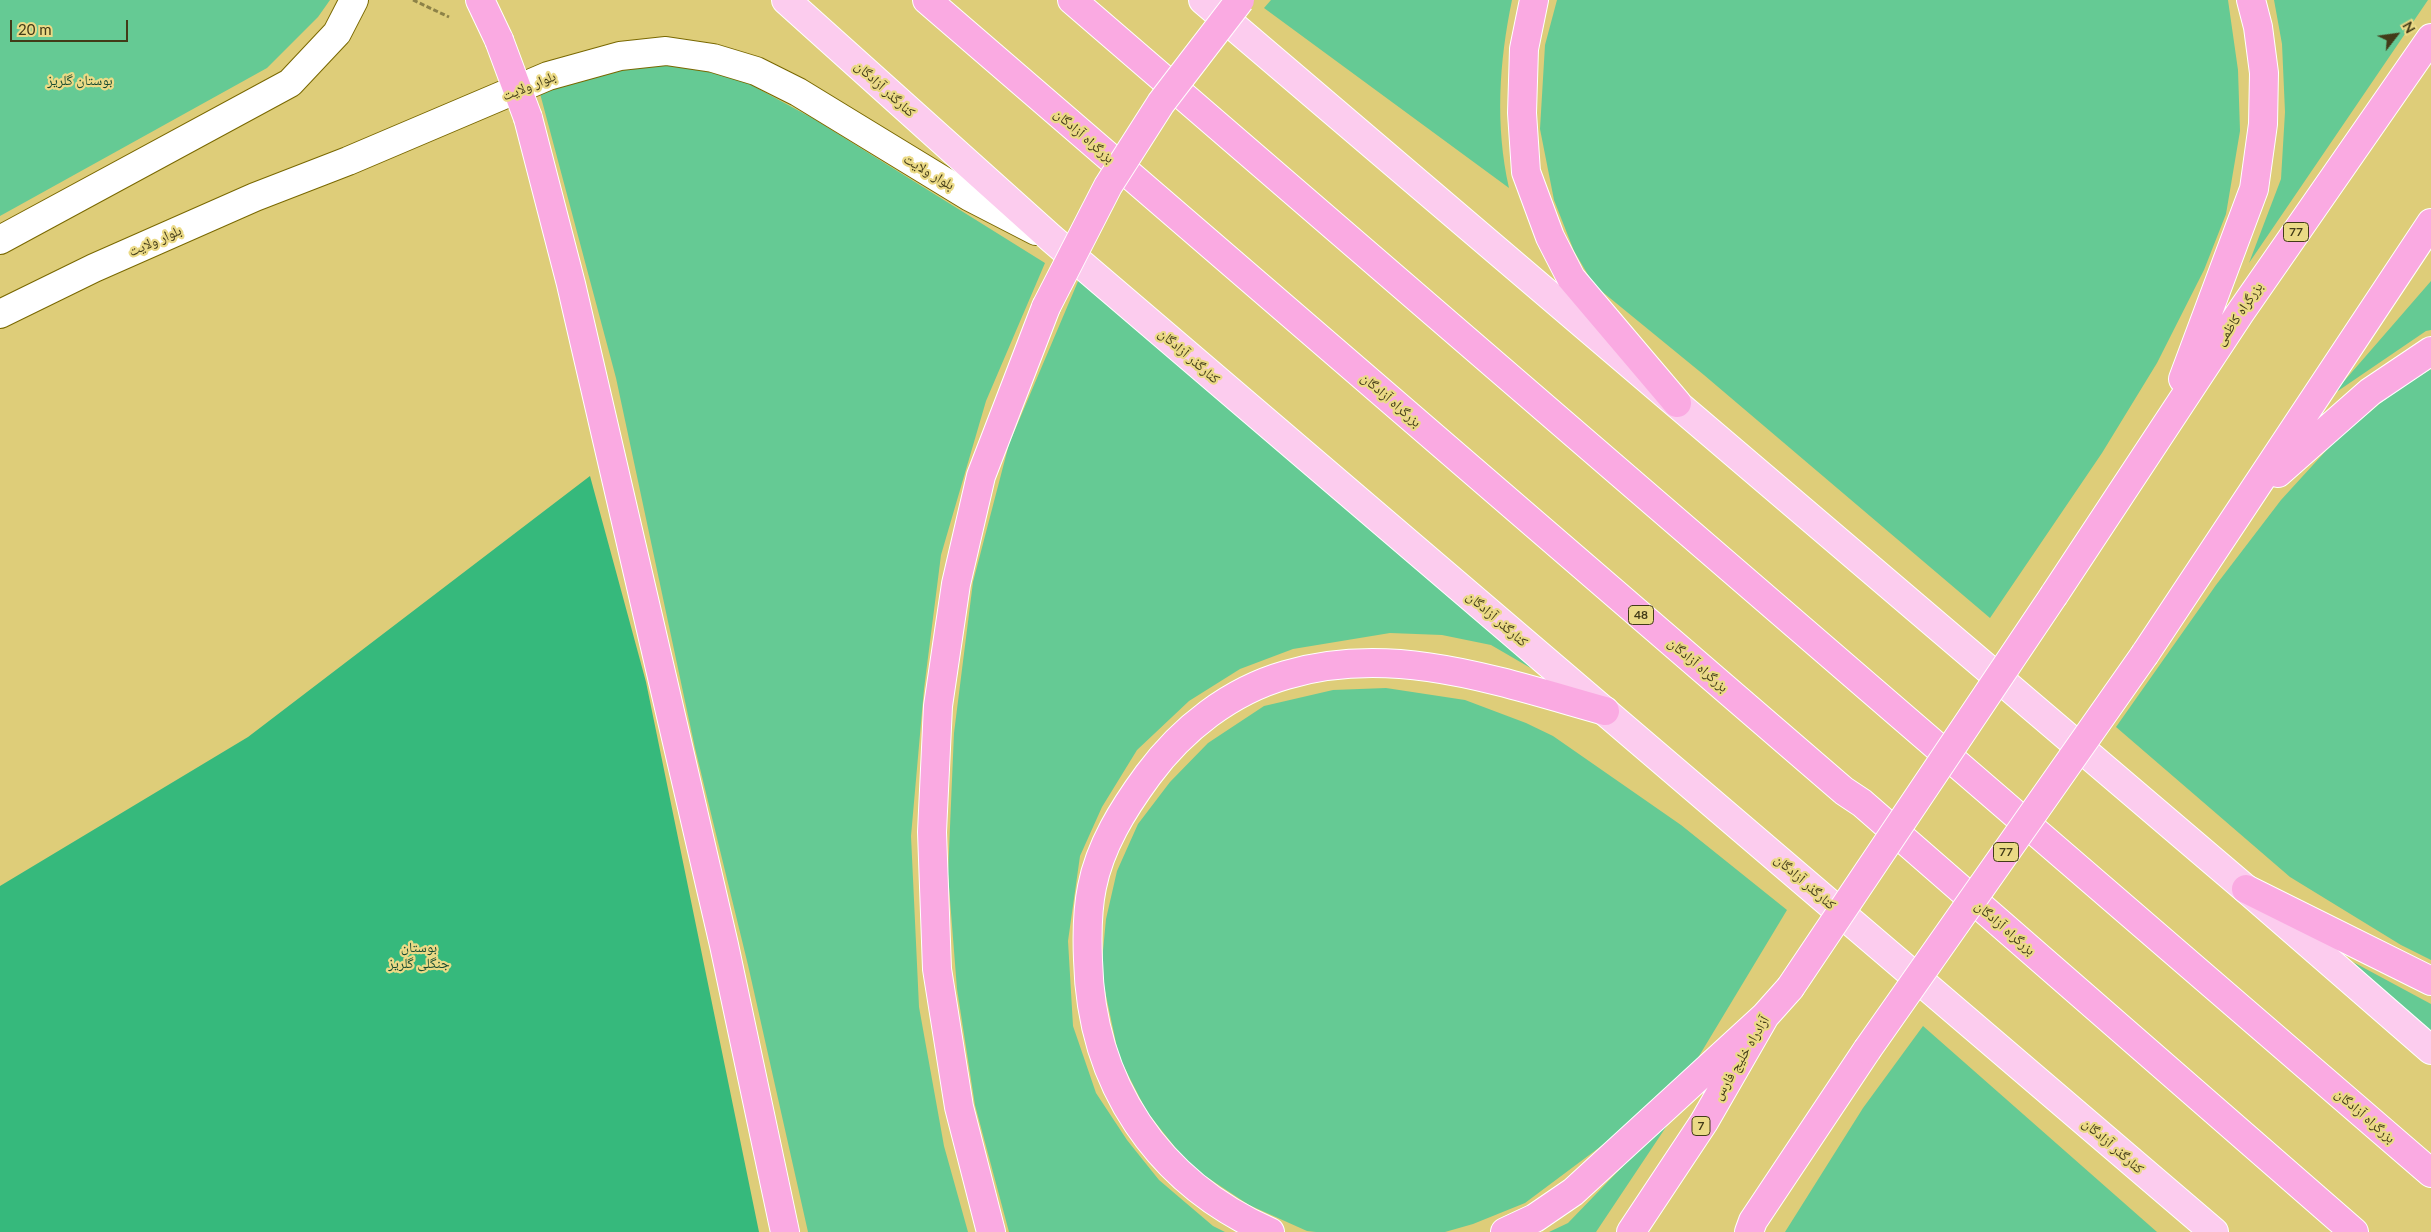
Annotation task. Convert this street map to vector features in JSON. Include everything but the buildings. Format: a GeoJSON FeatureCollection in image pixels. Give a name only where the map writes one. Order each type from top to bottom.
{"type":"FeatureCollection","features":[{"type":"Feature","properties":{"kind":"highway"},"geometry":{"type":"LineString","coordinates":[[480,0],[499,40],[528,118],[571,284],[724,945],[785,1232]]}},
{"type":"Feature","properties":{"kind":"highway","name":"بزرگراه آزادگان"},"geometry":{"type":"LineString","coordinates":[[927,0],[1844,791],[1862,803],[2354,1232]]}},
{"type":"Feature","properties":{"kind":"highway","name":"بزرگراه آزادگان"},"geometry":{"type":"LineString","coordinates":[[1072,0],[2431,1173]]}},
{"type":"Feature","properties":{"kind":"highway"},"geometry":{"type":"LineString","coordinates":[[991,1232],[959,1107],[937,969],[932,832],[938,706],[956,584],[981,476],[1046,308],[1108,186],[1161,104],[1240,0]]}},
{"type":"Feature","properties":{"kind":"highway"},"geometry":{"type":"LineString","coordinates":[[1534,0],[1524,49],[1522,113],[1526,172],[1550,237],[1570,278],[1677,404]]}},
{"type":"Feature","properties":{"kind":"highway"},"geometry":{"type":"LineString","coordinates":[[2164,427],[2254,189],[2263,124],[2264,73],[2258,27],[2251,0]]}},
{"type":"Feature","properties":{"kind":"highway","name":"بزرگراه کاظمی"},"geometry":{"type":"LineString","coordinates":[[1790,988],[2054,595],[2240,313],[2431,38]]}},
{"type":"Feature","properties":{"kind":"highway","name":"77"},"geometry":{"type":"LineString","coordinates":[[1749,1228],[1867,1050],[2145,654],[2431,223]]}},
{"type":"Feature","properties":{"kind":"highway"},"geometry":{"type":"LineString","coordinates":[[2249,498],[2370,392],[2431,351]]}},
{"type":"Feature","properties":{"kind":"highway"},"geometry":{"type":"LineString","coordinates":[[1270,1232],[1247,1222],[1209,1199],[1175,1170],[1139,1127],[1114,1083],[1096,1036],[1088,983],[1087,932],[1092,886],[1106,844],[1127,804],[1159,760],[1198,721],[1240,694],[1286,675],[1343,665],[1395,663],[1462,672],[1604,711]]}},
{"type":"Feature","properties":{"kind":"highway"},"geometry":{"type":"LineString","coordinates":[[2246,889],[2431,981]]}},
{"type":"Feature","properties":{"kind":"highway","name":"آزادراه خلیج فارس"},"geometry":{"type":"LineString","coordinates":[[1632,1232],[1704,1122],[1765,1016],[1790,988]]}},
{"type":"Feature","properties":{"kind":"highway"},"geometry":{"type":"LineString","coordinates":[[1506,1232],[1535,1218],[1573,1192],[1765,1016]]}},
{"type":"Feature","properties":{"kind":"main road","name":"کنارگذر آزادگان"},"geometry":{"type":"LineString","coordinates":[[786,0],[1052,239],[2214,1232]]}},
{"type":"Feature","properties":{"kind":"main road"},"geometry":{"type":"LineString","coordinates":[[1203,0],[2246,889],[2431,1050]]}},
{"type":"Feature","properties":{"kind":"street"},"geometry":{"type":"LineString","coordinates":[[0,240],[290,83],[337,33],[354,0]]}},
{"type":"Feature","properties":{"kind":"street","name":"بلوار ولایت"},"geometry":{"type":"LineString","coordinates":[[0,314],[94,268],[255,197],[348,161],[548,76],[620,56],[666,51],[713,58],[756,71],[798,92],[970,196],[1052,239]]}},
{"type":"Feature","properties":{"kind":"green space","name":"بوستان گلریز"},"geometry":{"type":"Polygon","coordinates":[[[0,0],[330,0],[318,17],[267,68],[0,216],[0,0]]]}},
{"type":"Feature","properties":{"kind":"green space"},"geometry":{"type":"Polygon","coordinates":[[[1271,0],[1512,0],[1504,47],[1500,94],[1502,141],[1509,188],[1264,8],[1271,0]]]}},
{"type":"Feature","properties":{"kind":"green space"},"geometry":{"type":"Polygon","coordinates":[[[1557,0],[2228,0],[2238,70],[2240,131],[2226,214],[2204,270],[2157,363],[2102,453],[1990,618],[1704,375],[1594,285],[1574,251],[1554,200],[1540,129],[1545,45],[1557,0]]]}},
{"type":"Feature","properties":{"kind":"green space"},"geometry":{"type":"Polygon","coordinates":[[[2274,0],[2428,0],[2249,263],[2281,179],[2285,112],[2282,44],[2274,0]]]}},
{"type":"Feature","properties":{"kind":"green space"},"geometry":{"type":"Polygon","coordinates":[[[651,63],[690,67],[744,81],[814,119],[1045,263],[986,401],[941,555],[924,689],[911,836],[919,1007],[944,1146],[968,1232],[808,1232],[748,965],[695,748],[616,378],[538,86],[651,63]]]}},
{"type":"Feature","properties":{"kind":"green space"},"geometry":{"type":"Polygon","coordinates":[[[1079,279],[1541,674],[1491,645],[1442,635],[1390,633],[1293,649],[1240,669],[1189,701],[1137,750],[1102,807],[1080,856],[1068,941],[1073,1026],[1096,1093],[1127,1140],[1159,1180],[1213,1226],[1225,1232],[1009,1232],[975,1105],[957,989],[948,874],[954,733],[973,582],[1009,444],[1079,279]]]}},
{"type":"Feature","properties":{"kind":"green space"},"geometry":{"type":"Polygon","coordinates":[[[2431,281],[2431,330],[2426,331],[2332,395],[2431,281]]]}},
{"type":"Feature","properties":{"kind":"green space"},"geometry":{"type":"Polygon","coordinates":[[[2431,369],[2431,960],[2401,945],[2290,877],[2116,727],[2216,585],[2281,500],[2333,443],[2390,395],[2431,369]]]}},
{"type":"Feature","properties":{"kind":"green space","name":"بوستان جنگلی گلریز"},"geometry":{"type":"Polygon","coordinates":[[[590,476],[646,682],[759,1232],[0,1232],[0,886],[248,737],[590,476]]]}},
{"type":"Feature","properties":{"kind":"green space"},"geometry":{"type":"Polygon","coordinates":[[[1386,688],[1465,700],[1526,723],[1553,736],[1681,825],[1787,910],[1690,1071],[1616,1135],[1525,1203],[1473,1224],[1445,1232],[1307,1231],[1249,1205],[1190,1166],[1147,1112],[1119,1057],[1101,972],[1106,919],[1117,871],[1138,824],[1170,782],[1208,743],[1264,706],[1333,690],[1386,688]]]}},
{"type":"Feature","properties":{"kind":"green space"},"geometry":{"type":"Polygon","coordinates":[[[2353,962],[2431,1004],[2431,1034],[2353,962]]]}},
{"type":"Feature","properties":{"kind":"green space"},"geometry":{"type":"Polygon","coordinates":[[[1923,1026],[2157,1232],[1785,1232],[1863,1108],[1923,1026]]]}},
{"type":"Feature","properties":{"kind":"green space"},"geometry":{"type":"Polygon","coordinates":[[[1678,1109],[1596,1232],[1549,1232],[1568,1223],[1678,1109]]]}}]}
